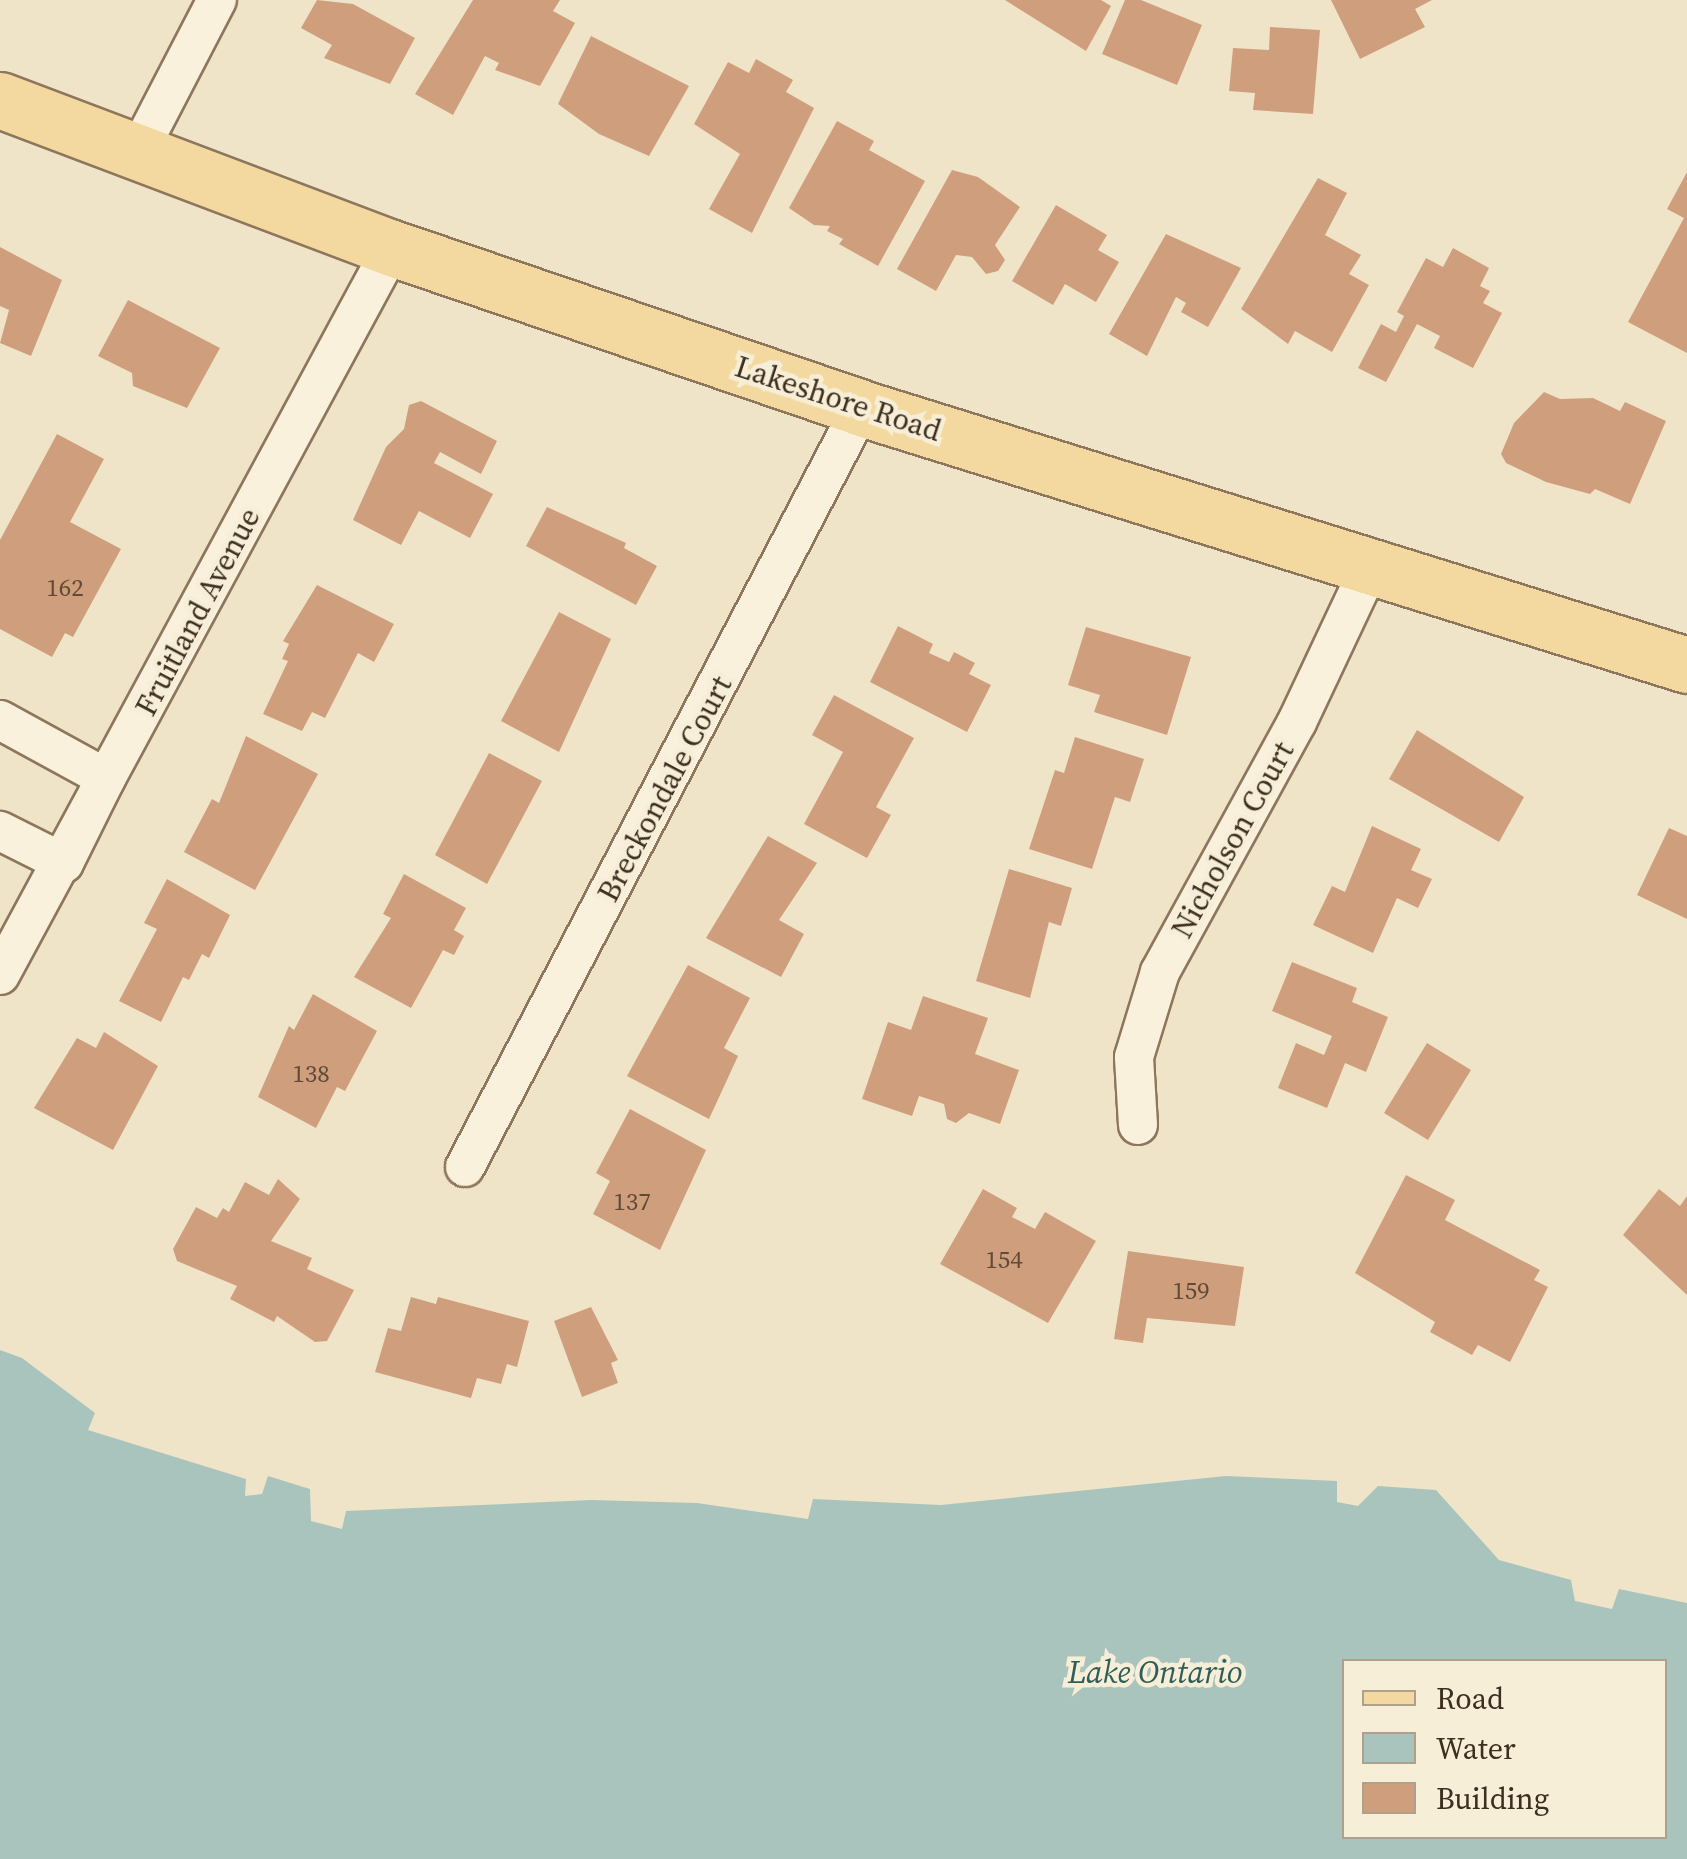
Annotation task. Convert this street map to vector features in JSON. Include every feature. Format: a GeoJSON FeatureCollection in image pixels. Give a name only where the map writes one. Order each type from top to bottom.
{"type":"FeatureCollection","features":[{"type":"Feature","properties":{"kind":"main road","name":"Lakeshore Road"},"geometry":{"type":"LineString","coordinates":[[0,100],[136,156],[392,248],[861,408],[1371,565],[1685,656]]}},
{"type":"Feature","properties":{"kind":"street"},"geometry":{"type":"LineString","coordinates":[[136,156],[216,0]]}},
{"type":"Feature","properties":{"kind":"street","name":"Fruitland Avenue"},"geometry":{"type":"LineString","coordinates":[[0,975],[392,248]]}},
{"type":"Feature","properties":{"kind":"street","name":"Breckondale Court"},"geometry":{"type":"LineString","coordinates":[[465,1168],[861,408]]}},
{"type":"Feature","properties":{"kind":"street","name":"Nicholson Court"},"geometry":{"type":"LineString","coordinates":[[1138,1126],[1134,1057],[1160,972],[1322,673],[1371,565]]}},
{"type":"Feature","properties":{"kind":"street"},"geometry":{"type":"LineString","coordinates":[[0,720],[106,778],[64,862],[0,831]]}},
{"type":"Feature","properties":{"kind":"water","name":"Lake Ontario"},"geometry":{"type":"Polygon","coordinates":[[[0,1350],[22,1358],[95,1413],[88,1430],[246,1479],[245,1496],[262,1494],[268,1476],[310,1489],[311,1521],[342,1529],[346,1511],[591,1500],[697,1503],[808,1519],[813,1499],[941,1505],[1226,1476],[1337,1481],[1337,1502],[1358,1506],[1378,1486],[1436,1490],[1499,1560],[1571,1580],[1575,1601],[1612,1609],[1619,1589],[1687,1603],[1687,1859],[0,1859],[0,1350]]]}},
{"type":"Feature","properties":{"kind":"building"},"geometry":{"type":"Polygon","coordinates":[[[317,0],[353,4],[415,38],[390,84],[324,58],[332,45],[301,28],[317,0]]]}},
{"type":"Feature","properties":{"kind":"building"},"geometry":{"type":"Polygon","coordinates":[[[473,0],[560,0],[553,11],[575,23],[540,86],[495,70],[499,63],[485,56],[453,115],[415,94],[473,0]]]}},
{"type":"Feature","properties":{"kind":"building"},"geometry":{"type":"Polygon","coordinates":[[[1005,0],[1101,0],[1111,6],[1086,51],[1005,0]]]}},
{"type":"Feature","properties":{"kind":"building"},"geometry":{"type":"Polygon","coordinates":[[[1125,0],[1141,0],[1202,25],[1177,85],[1102,54],[1125,0]]]}},
{"type":"Feature","properties":{"kind":"building"},"geometry":{"type":"Polygon","coordinates":[[[1331,0],[1432,0],[1415,9],[1425,27],[1360,59],[1331,0]]]}},
{"type":"Feature","properties":{"kind":"building"},"geometry":{"type":"Polygon","coordinates":[[[1270,27],[1320,30],[1313,114],[1253,110],[1255,93],[1229,91],[1233,48],[1269,50],[1270,27]]]}},
{"type":"Feature","properties":{"kind":"building"},"geometry":{"type":"Polygon","coordinates":[[[591,36],[689,86],[649,156],[599,134],[558,104],[591,36]]]}},
{"type":"Feature","properties":{"kind":"building"},"geometry":{"type":"Polygon","coordinates":[[[756,59],[793,80],[786,92],[814,108],[752,233],[709,209],[740,154],[694,124],[728,62],[749,73],[756,59]]]}},
{"type":"Feature","properties":{"kind":"building"},"geometry":{"type":"Polygon","coordinates":[[[837,121],[874,141],[869,150],[925,181],[878,266],[839,244],[843,239],[827,231],[830,226],[814,225],[789,208],[837,121]]]}},
{"type":"Feature","properties":{"kind":"building"},"geometry":{"type":"Polygon","coordinates":[[[952,170],[978,177],[1020,207],[995,245],[1005,260],[998,271],[986,274],[972,257],[956,255],[936,291],[897,269],[952,170]]]}},
{"type":"Feature","properties":{"kind":"building"},"geometry":{"type":"Polygon","coordinates":[[[1687,172],[1687,353],[1628,322],[1684,218],[1667,209],[1687,172]]]}},
{"type":"Feature","properties":{"kind":"building"},"geometry":{"type":"Polygon","coordinates":[[[1318,178],[1347,193],[1325,235],[1361,255],[1349,274],[1369,285],[1332,352],[1295,331],[1288,344],[1241,309],[1318,178]]]}},
{"type":"Feature","properties":{"kind":"building"},"geometry":{"type":"Polygon","coordinates":[[[1056,205],[1107,235],[1098,250],[1119,262],[1096,302],[1065,284],[1053,305],[1012,281],[1056,205]]]}},
{"type":"Feature","properties":{"kind":"building"},"geometry":{"type":"Polygon","coordinates":[[[1166,234],[1241,268],[1208,327],[1181,312],[1186,303],[1176,297],[1147,356],[1109,334],[1166,234]]]}},
{"type":"Feature","properties":{"kind":"building"},"geometry":{"type":"Polygon","coordinates":[[[0,247],[62,280],[31,356],[0,343],[9,310],[0,306],[0,247]]]}},
{"type":"Feature","properties":{"kind":"building"},"geometry":{"type":"Polygon","coordinates":[[[1453,248],[1489,268],[1480,286],[1490,291],[1483,303],[1502,313],[1473,368],[1434,348],[1440,336],[1417,324],[1386,382],[1358,368],[1381,324],[1396,332],[1404,316],[1397,312],[1426,258],[1443,267],[1453,248]]]}},
{"type":"Feature","properties":{"kind":"building"},"geometry":{"type":"Polygon","coordinates":[[[128,300],[220,348],[187,408],[133,386],[132,373],[98,356],[128,300]]]}},
{"type":"Feature","properties":{"kind":"building"},"geometry":{"type":"Polygon","coordinates":[[[1544,392],[1560,399],[1593,398],[1620,411],[1625,402],[1666,421],[1630,504],[1595,489],[1590,494],[1546,482],[1506,463],[1501,454],[1514,423],[1544,392]]]}},
{"type":"Feature","properties":{"kind":"building"},"geometry":{"type":"Polygon","coordinates":[[[421,401],[497,441],[481,474],[440,452],[434,463],[493,494],[470,538],[419,511],[401,545],[353,520],[386,447],[404,429],[409,405],[421,401]]]}},
{"type":"Feature","properties":{"kind":"building"},"geometry":{"type":"Polygon","coordinates":[[[57,434],[104,459],[70,522],[121,549],[73,637],[65,633],[52,657],[0,629],[0,540],[57,434]]]}},
{"type":"Feature","properties":{"kind":"building"},"geometry":{"type":"Polygon","coordinates":[[[547,507],[626,543],[624,548],[657,566],[636,605],[526,546],[547,507]]]}},
{"type":"Feature","properties":{"kind":"building"},"geometry":{"type":"Polygon","coordinates":[[[317,585],[394,624],[374,662],[358,653],[325,718],[312,712],[302,731],[263,714],[288,661],[282,659],[289,644],[283,641],[317,585]]]}},
{"type":"Feature","properties":{"kind":"building"},"geometry":{"type":"Polygon","coordinates":[[[559,612],[611,639],[559,752],[501,721],[559,612]]]}},
{"type":"Feature","properties":{"kind":"building"},"geometry":{"type":"Polygon","coordinates":[[[898,626],[933,644],[929,653],[949,662],[954,652],[975,663],[969,674],[991,685],[967,732],[870,682],[898,626]]]}},
{"type":"Feature","properties":{"kind":"building"},"geometry":{"type":"Polygon","coordinates":[[[1086,627],[1191,657],[1167,735],[1094,712],[1100,695],[1068,685],[1086,627]]]}},
{"type":"Feature","properties":{"kind":"building"},"geometry":{"type":"Polygon","coordinates":[[[834,695],[914,738],[876,807],[891,815],[867,858],[804,824],[843,752],[812,735],[834,695]]]}},
{"type":"Feature","properties":{"kind":"building"},"geometry":{"type":"Polygon","coordinates":[[[1417,730],[1524,797],[1499,842],[1389,779],[1417,730]]]}},
{"type":"Feature","properties":{"kind":"building"},"geometry":{"type":"Polygon","coordinates":[[[246,736],[318,774],[255,890],[184,852],[212,799],[219,803],[246,736]]]}},
{"type":"Feature","properties":{"kind":"building"},"geometry":{"type":"Polygon","coordinates":[[[1075,737],[1144,759],[1130,802],[1115,797],[1092,869],[1029,849],[1055,770],[1064,773],[1075,737]]]}},
{"type":"Feature","properties":{"kind":"building"},"geometry":{"type":"Polygon","coordinates":[[[489,753],[542,781],[487,884],[435,855],[489,753]]]}},
{"type":"Feature","properties":{"kind":"building"},"geometry":{"type":"Polygon","coordinates":[[[1372,826],[1421,849],[1411,870],[1432,879],[1418,908],[1397,898],[1373,953],[1313,925],[1332,886],[1345,892],[1372,826]]]}},
{"type":"Feature","properties":{"kind":"building"},"geometry":{"type":"Polygon","coordinates":[[[1669,828],[1687,836],[1687,919],[1637,895],[1669,828]]]}},
{"type":"Feature","properties":{"kind":"building"},"geometry":{"type":"Polygon","coordinates":[[[768,836],[817,863],[779,920],[804,934],[781,977],[706,938],[768,836]]]}},
{"type":"Feature","properties":{"kind":"building"},"geometry":{"type":"Polygon","coordinates":[[[1009,869],[1072,888],[1061,926],[1049,922],[1030,998],[976,981],[1009,869]]]}},
{"type":"Feature","properties":{"kind":"building"},"geometry":{"type":"Polygon","coordinates":[[[404,874],[466,908],[454,930],[464,936],[454,955],[443,950],[411,1008],[354,977],[391,918],[383,914],[404,874]]]}},
{"type":"Feature","properties":{"kind":"building"},"geometry":{"type":"Polygon","coordinates":[[[167,879],[230,915],[209,958],[202,954],[189,980],[183,977],[161,1022],[119,1001],[157,929],[144,923],[167,879]]]}},
{"type":"Feature","properties":{"kind":"building"},"geometry":{"type":"Polygon","coordinates":[[[1292,962],[1357,988],[1352,1002],[1388,1017],[1366,1072],[1345,1063],[1327,1108],[1278,1088],[1296,1043],[1324,1055],[1332,1036],[1272,1011],[1292,962]]]}},
{"type":"Feature","properties":{"kind":"building"},"geometry":{"type":"Polygon","coordinates":[[[688,965],[750,998],[724,1048],[738,1056],[709,1119],[627,1076],[688,965]]]}},
{"type":"Feature","properties":{"kind":"building"},"geometry":{"type":"Polygon","coordinates":[[[313,994],[377,1031],[345,1091],[337,1087],[316,1128],[258,1097],[289,1026],[294,1030],[313,994]]]}},
{"type":"Feature","properties":{"kind":"building"},"geometry":{"type":"Polygon","coordinates":[[[923,996],[988,1018],[975,1054],[1019,1070],[1000,1124],[969,1113],[956,1123],[947,1119],[944,1104],[919,1096],[912,1116],[862,1099],[888,1022],[911,1030],[923,996]]]}},
{"type":"Feature","properties":{"kind":"building"},"geometry":{"type":"Polygon","coordinates":[[[104,1032],[158,1066],[113,1150],[34,1108],[77,1038],[96,1048],[104,1032]]]}},
{"type":"Feature","properties":{"kind":"building"},"geometry":{"type":"Polygon","coordinates":[[[1427,1043],[1471,1070],[1428,1140],[1384,1113],[1427,1043]]]}},
{"type":"Feature","properties":{"kind":"building"},"geometry":{"type":"Polygon","coordinates":[[[630,1109],[706,1150],[660,1250],[593,1214],[610,1181],[596,1173],[630,1109]]]}},
{"type":"Feature","properties":{"kind":"building"},"geometry":{"type":"Polygon","coordinates":[[[1406,1175],[1455,1200],[1445,1220],[1540,1270],[1534,1280],[1548,1287],[1510,1362],[1478,1345],[1472,1355],[1430,1332],[1435,1322],[1355,1273],[1406,1175]]]}},
{"type":"Feature","properties":{"kind":"building"},"geometry":{"type":"Polygon","coordinates":[[[278,1179],[300,1199],[271,1241],[312,1258],[307,1269],[354,1290],[327,1341],[315,1342],[277,1316],[274,1322],[230,1299],[237,1286],[177,1261],[173,1249],[196,1207],[217,1218],[223,1208],[229,1212],[245,1182],[269,1195],[278,1179]]]}},
{"type":"Feature","properties":{"kind":"building"},"geometry":{"type":"Polygon","coordinates":[[[983,1189],[1017,1208],[1012,1217],[1035,1229],[1045,1212],[1096,1241],[1048,1323],[940,1264],[983,1189]]]}},
{"type":"Feature","properties":{"kind":"building"},"geometry":{"type":"Polygon","coordinates":[[[1659,1189],[1680,1206],[1687,1196],[1687,1295],[1623,1235],[1659,1189]]]}},
{"type":"Feature","properties":{"kind":"building"},"geometry":{"type":"Polygon","coordinates":[[[1128,1251],[1244,1267],[1235,1326],[1147,1318],[1143,1343],[1114,1339],[1128,1251]]]}},
{"type":"Feature","properties":{"kind":"building"},"geometry":{"type":"Polygon","coordinates":[[[411,1297],[436,1304],[438,1297],[529,1321],[517,1367],[507,1364],[501,1384],[477,1378],[471,1398],[375,1372],[388,1328],[401,1331],[411,1297]]]}},
{"type":"Feature","properties":{"kind":"building"},"geometry":{"type":"Polygon","coordinates":[[[591,1307],[618,1360],[611,1363],[618,1383],[582,1397],[554,1321],[591,1307]]]}}]}
